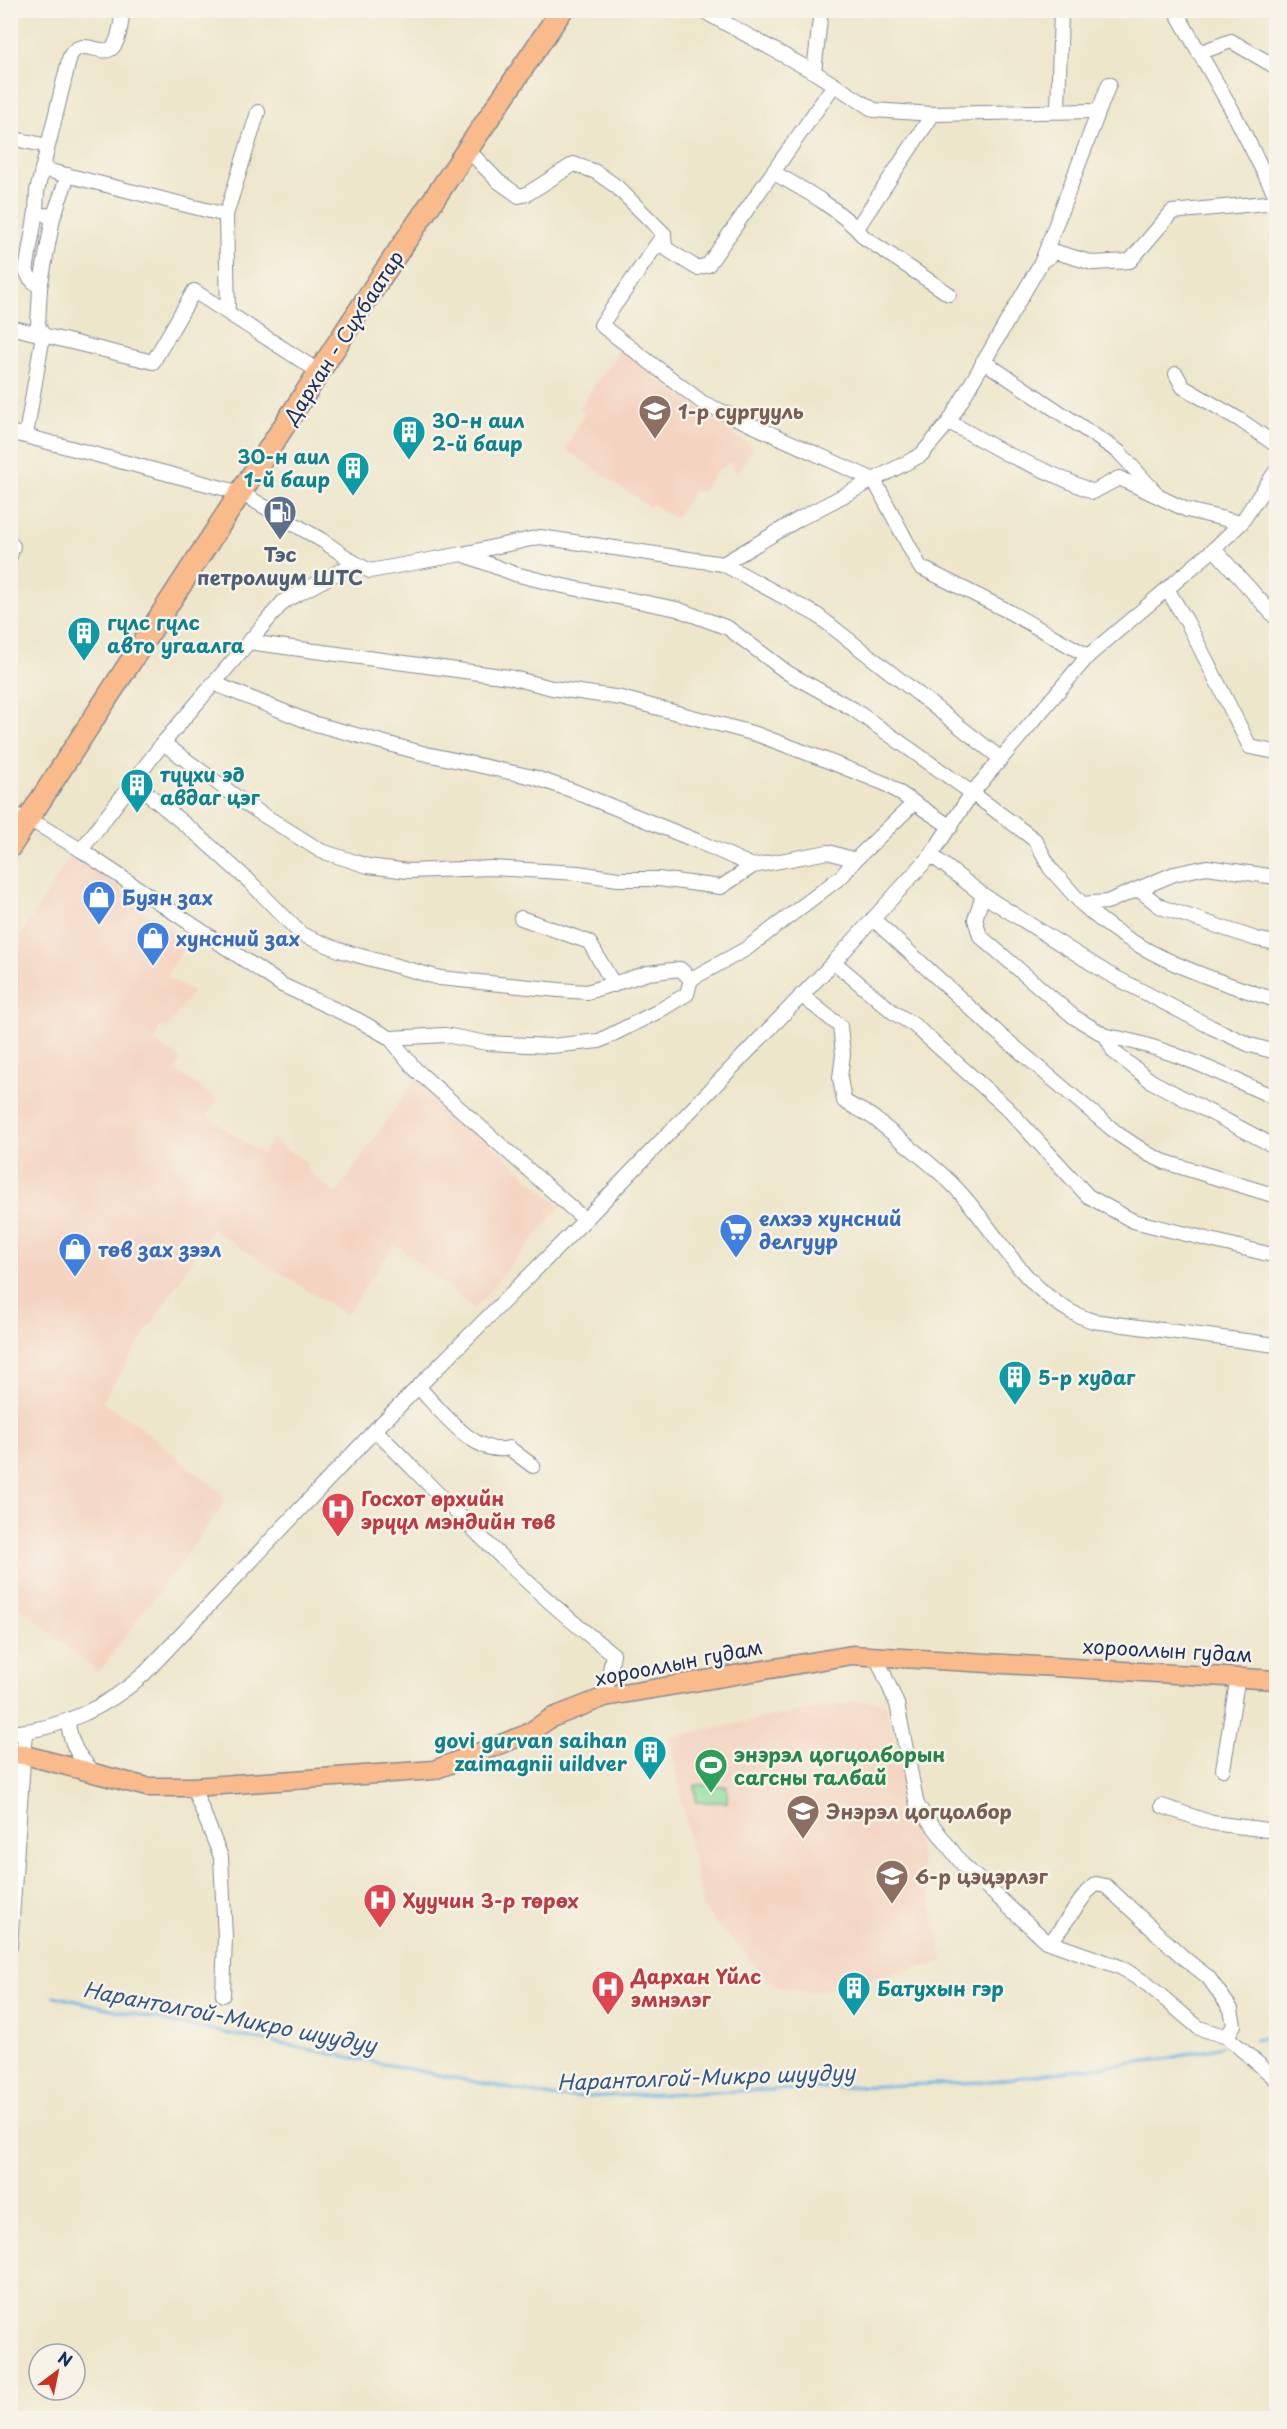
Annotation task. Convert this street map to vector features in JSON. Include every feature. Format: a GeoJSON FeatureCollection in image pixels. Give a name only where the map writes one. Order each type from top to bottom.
{"type":"FeatureCollection","features":[{"type":"Feature","properties":{"kind":"highway","name":"Дархан - Сүхбаатар"},"geometry":{"type":"LineString","coordinates":[[10,847],[20,816],[241,493],[380,280],[562,10]]}},
{"type":"Feature","properties":{"kind":"main road","name":"хорооллын гудам"},"geometry":{"type":"LineString","coordinates":[[18,1755],[147,1787],[193,1787],[434,1770],[526,1734],[551,1718],[604,1697],[852,1655],[1276,1680]]}},
{"type":"Feature","properties":{"kind":"street"},"geometry":{"type":"LineString","coordinates":[[40,288],[26,271],[36,212],[37,191],[70,56],[79,47],[107,51],[112,48],[123,10]]}},
{"type":"Feature","properties":{"kind":"street"},"geometry":{"type":"LineString","coordinates":[[814,72],[821,10]]}},
{"type":"Feature","properties":{"kind":"street"},"geometry":{"type":"LineString","coordinates":[[1058,111],[1061,10]]}},
{"type":"Feature","properties":{"kind":"street"},"geometry":{"type":"LineString","coordinates":[[1175,10],[1270,169],[1276,196]]}},
{"type":"Feature","properties":{"kind":"street"},"geometry":{"type":"LineString","coordinates":[[707,13],[814,72],[874,110],[933,114],[1098,111]]}},
{"type":"Feature","properties":{"kind":"street"},"geometry":{"type":"LineString","coordinates":[[1199,52],[1231,41],[1276,67]]}},
{"type":"Feature","properties":{"kind":"street"},"geometry":{"type":"LineString","coordinates":[[723,564],[799,519],[921,455],[949,422],[1042,261],[1109,84]]}},
{"type":"Feature","properties":{"kind":"street"},"geometry":{"type":"LineString","coordinates":[[468,150],[498,181],[519,196],[574,164],[596,172],[617,187],[664,234],[665,248],[697,268],[708,265],[834,85]]}},
{"type":"Feature","properties":{"kind":"street"},"geometry":{"type":"LineString","coordinates":[[228,313],[225,215],[258,112]]}},
{"type":"Feature","properties":{"kind":"street"},"geometry":{"type":"LineString","coordinates":[[856,228],[933,114]]}},
{"type":"Feature","properties":{"kind":"street"},"geometry":{"type":"LineString","coordinates":[[10,138],[48,146]]}},
{"type":"Feature","properties":{"kind":"street"},"geometry":{"type":"LineString","coordinates":[[42,169],[225,215]]}},
{"type":"Feature","properties":{"kind":"street"},"geometry":{"type":"LineString","coordinates":[[774,173],[817,197],[865,238],[949,294]]}},
{"type":"Feature","properties":{"kind":"street"},"geometry":{"type":"LineString","coordinates":[[26,435],[43,335],[38,325],[40,288],[53,218],[68,175]]}},
{"type":"Feature","properties":{"kind":"street"},"geometry":{"type":"LineString","coordinates":[[1042,261],[1056,252],[1093,263],[1130,261],[1172,212],[1276,202]]}},
{"type":"Feature","properties":{"kind":"street"},"geometry":{"type":"LineString","coordinates":[[36,212],[53,218]]}},
{"type":"Feature","properties":{"kind":"street"},"geometry":{"type":"LineString","coordinates":[[664,234],[601,325],[703,403],[874,480],[920,567],[1004,609],[1088,656]]}},
{"type":"Feature","properties":{"kind":"street"},"geometry":{"type":"LineString","coordinates":[[10,327],[153,362],[194,291],[321,373]]}},
{"type":"Feature","properties":{"kind":"street"},"geometry":{"type":"LineString","coordinates":[[983,361],[1119,452],[1161,497]]}},
{"type":"Feature","properties":{"kind":"street"},"geometry":{"type":"LineString","coordinates":[[1176,374],[1183,387],[1276,444]]}},
{"type":"Feature","properties":{"kind":"street"},"geometry":{"type":"LineString","coordinates":[[949,422],[1006,454],[1093,492],[1119,478],[1187,510],[1241,523]]}},
{"type":"Feature","properties":{"kind":"street"},"geometry":{"type":"LineString","coordinates":[[10,432],[241,493],[370,571],[540,537],[723,564],[817,615],[1000,758]]}},
{"type":"Feature","properties":{"kind":"street"},"geometry":{"type":"LineString","coordinates":[[10,1733],[25,1732],[68,1721],[107,1702],[146,1673],[375,1430],[585,1220],[834,962],[931,855],[972,793],[1088,656],[1214,549],[1241,523],[1276,471]]}},
{"type":"Feature","properties":{"kind":"street"},"geometry":{"type":"LineString","coordinates":[[1214,549],[1276,618]]}},
{"type":"Feature","properties":{"kind":"street"},"geometry":{"type":"LineString","coordinates":[[462,554],[515,574],[677,609],[728,628],[788,673],[853,710],[1035,840],[1050,868],[1082,904],[1098,918],[1133,941],[1208,979],[1276,1000]]}},
{"type":"Feature","properties":{"kind":"street"},"geometry":{"type":"LineString","coordinates":[[81,850],[132,781],[283,602],[355,563]]}},
{"type":"Feature","properties":{"kind":"street"},"geometry":{"type":"LineString","coordinates":[[1167,589],[1187,622],[1250,747],[1276,752]]}},
{"type":"Feature","properties":{"kind":"street"},"geometry":{"type":"LineString","coordinates":[[248,642],[509,677],[552,688],[621,698],[756,734],[886,784],[951,827]]}},
{"type":"Feature","properties":{"kind":"street"},"geometry":{"type":"LineString","coordinates":[[213,683],[312,723],[422,753],[533,777],[698,841],[753,866]]}},
{"type":"Feature","properties":{"kind":"street"},"geometry":{"type":"LineString","coordinates":[[163,743],[246,804],[321,851],[368,866],[408,871],[492,868],[578,873],[618,879],[658,879],[721,887],[753,866],[828,852],[855,860]]}},
{"type":"Feature","properties":{"kind":"street"},"geometry":{"type":"LineString","coordinates":[[132,781],[250,882],[301,934],[339,950],[440,978],[587,992],[648,973],[680,969],[691,979]]}},
{"type":"Feature","properties":{"kind":"street"},"geometry":{"type":"LineString","coordinates":[[390,1038],[445,1035],[488,1043],[552,1046],[599,1041],[687,994],[691,979],[746,949],[842,876],[855,860],[914,802]]}},
{"type":"Feature","properties":{"kind":"street"},"geometry":{"type":"LineString","coordinates":[[20,816],[81,850],[282,985],[356,1019],[390,1038],[416,1069],[585,1220]]}},
{"type":"Feature","properties":{"kind":"street"},"geometry":{"type":"LineString","coordinates":[[931,855],[983,895],[1107,973],[1250,1045],[1276,1052]]}},
{"type":"Feature","properties":{"kind":"street"},"geometry":{"type":"LineString","coordinates":[[1082,904],[1107,902],[1173,874],[1207,867],[1276,877]]}},
{"type":"Feature","properties":{"kind":"street"},"geometry":{"type":"LineString","coordinates":[[1138,889],[1161,907],[1256,939],[1276,943]]}},
{"type":"Feature","properties":{"kind":"street"},"geometry":{"type":"LineString","coordinates":[[983,895],[975,919],[980,936],[1074,1017],[1106,1036],[1177,1054],[1276,1098]]}},
{"type":"Feature","properties":{"kind":"street"},"geometry":{"type":"LineString","coordinates":[[521,918],[589,942],[614,985]]}},
{"type":"Feature","properties":{"kind":"street"},"geometry":{"type":"LineString","coordinates":[[873,919],[998,1033],[1095,1116],[1128,1141],[1165,1162],[1276,1196]]}},
{"type":"Feature","properties":{"kind":"street"},"geometry":{"type":"LineString","coordinates":[[834,962],[893,1012],[914,1025],[1007,1108],[1088,1196],[1133,1221],[1276,1256]]}},
{"type":"Feature","properties":{"kind":"street"},"geometry":{"type":"LineString","coordinates":[[801,995],[840,1026],[843,1054],[840,1078],[844,1101],[861,1113],[874,1118],[955,1187],[1018,1267],[1051,1299],[1069,1311],[1093,1321],[1276,1345]]}},
{"type":"Feature","properties":{"kind":"street"},"geometry":{"type":"LineString","coordinates":[[1106,1036],[1114,1052],[1151,1081],[1276,1147]]}},
{"type":"Feature","properties":{"kind":"street"},"geometry":{"type":"LineString","coordinates":[[418,1387],[464,1433],[481,1446],[492,1449],[509,1448],[533,1466]]}},
{"type":"Feature","properties":{"kind":"street"},"geometry":{"type":"LineString","coordinates":[[375,1430],[535,1590],[569,1620],[613,1653],[604,1697]]}},
{"type":"Feature","properties":{"kind":"street"},"geometry":{"type":"LineString","coordinates":[[876,1656],[897,1704],[917,1805],[963,1865],[1046,1941],[1120,1968],[1147,1984],[1199,2028],[1227,2037],[1276,2079]]}},
{"type":"Feature","properties":{"kind":"street"},"geometry":{"type":"LineString","coordinates":[[1223,1769],[1238,1676]]}},
{"type":"Feature","properties":{"kind":"street"},"geometry":{"type":"LineString","coordinates":[[68,1721],[69,1737],[76,1752],[98,1775]]}},
{"type":"Feature","properties":{"kind":"street"},"geometry":{"type":"LineString","coordinates":[[10,1947],[18,1755],[25,1732]]}},
{"type":"Feature","properties":{"kind":"street"},"geometry":{"type":"LineString","coordinates":[[193,1787],[220,1857],[225,1937],[223,1995]]}},
{"type":"Feature","properties":{"kind":"street"},"geometry":{"type":"LineString","coordinates":[[1162,1806],[1212,1823],[1276,1831]]}},
{"type":"Feature","properties":{"kind":"street"},"geometry":{"type":"LineString","coordinates":[[1051,1942],[1087,1892],[1096,1884],[1106,1886],[1185,1959],[1208,1977],[1231,2009],[1234,2025],[1227,2037]]}},
{"type":"Feature","properties":{"kind":"shaded area","name":"1-р сургууль"},"geometry":{"type":"Polygon","coordinates":[[[621,347],[656,373],[654,377],[754,448],[737,473],[729,462],[715,473],[701,493],[695,489],[675,518],[652,504],[649,507],[566,449],[584,414],[579,408],[621,347]]]}},
{"type":"Feature","properties":{"kind":"shaded area"},"geometry":{"type":"Polygon","coordinates":[[[70,856],[141,901],[137,908],[187,942],[166,976],[193,992],[167,1028],[161,1026],[154,1041],[181,1059],[176,1070],[218,1100],[207,1116],[262,1154],[272,1139],[308,1164],[306,1169],[336,1194],[416,1078],[561,1207],[474,1309],[395,1244],[346,1315],[212,1229],[102,1402],[130,1419],[223,1494],[223,1506],[98,1673],[11,1599],[10,1041],[14,1035],[10,1032],[11,952],[70,856]]]}},
{"type":"Feature","properties":{"kind":"shaded area","name":"Энэрэл цогцолбор"},"geometry":{"type":"Polygon","coordinates":[[[859,1700],[886,1703],[944,1962],[807,1993],[775,1986],[703,1909],[669,1737],[859,1700]]]}},
{"type":"Feature","properties":{"kind":"green space","name":"энэрэл цогцолборын сагсны талбай"},"geometry":{"type":"Polygon","coordinates":[[[695,1785],[727,1786],[727,1802],[696,1802],[695,1785]]]}},
{"type":"Feature","properties":{"kind":"waterway","name":"Нарантолгой-Микро шуудуу"},"geometry":{"type":"LineString","coordinates":[[54,1996],[169,2022],[557,2098],[983,2082],[1171,2058],[1222,2046]]}},
{"type":"Feature","properties":{"kind":"waterway","name":"Нарантолгой-Микро шуудуу"},"geometry":{"type":"LineString","coordinates":[[1254,2040],[1276,2036]]}},
{"type":"Feature","properties":{"kind":"place","name":"1-р сургууль"},"geometry":{"type":"Point","coordinates":[655,440]}},
{"type":"Feature","properties":{"kind":"place","name":"30-н аил 2-й баир"},"geometry":{"type":"Point","coordinates":[409,461]}},
{"type":"Feature","properties":{"kind":"place","name":"30-н аил 1-й баир"},"geometry":{"type":"Point","coordinates":[353,497]}},
{"type":"Feature","properties":{"kind":"place","name":"Тэс петролиум ШТС"},"geometry":{"type":"Point","coordinates":[280,541]}},
{"type":"Feature","properties":{"kind":"place","name":"гүлс гүлс авто угаалга"},"geometry":{"type":"Point","coordinates":[84,662]}},
{"type":"Feature","properties":{"kind":"place","name":"түүхи эд авдаг цэг"},"geometry":{"type":"Point","coordinates":[137,814]}},
{"type":"Feature","properties":{"kind":"place","name":"Буян зах"},"geometry":{"type":"Point","coordinates":[99,926]}},
{"type":"Feature","properties":{"kind":"place","name":"хунсний зах"},"geometry":{"type":"Point","coordinates":[153,967]}},
{"type":"Feature","properties":{"kind":"place","name":"елхээ хунсний делгуур"},"geometry":{"type":"Point","coordinates":[736,1259]}},
{"type":"Feature","properties":{"kind":"place","name":"төв зах зээл"},"geometry":{"type":"Point","coordinates":[75,1278]}},
{"type":"Feature","properties":{"kind":"place","name":"5-р худаг"},"geometry":{"type":"Point","coordinates":[1015,1406]}},
{"type":"Feature","properties":{"kind":"place","name":"Госхот өрхийн эрүүл мэндийн төв"},"geometry":{"type":"Point","coordinates":[338,1538]}},
{"type":"Feature","properties":{"kind":"place","name":"govi gurvan saihan zaimagnii uildver"},"geometry":{"type":"Point","coordinates":[650,1781]}},
{"type":"Feature","properties":{"kind":"place","name":"энэрэл цогцолборын сагсны талбай"},"geometry":{"type":"Point","coordinates":[711,1794]}},
{"type":"Feature","properties":{"kind":"place","name":"Энэрэл цогцолбор"},"geometry":{"type":"Point","coordinates":[803,1840]}},
{"type":"Feature","properties":{"kind":"place","name":"6-р цэцэрлэг"},"geometry":{"type":"Point","coordinates":[892,1905]}},
{"type":"Feature","properties":{"kind":"place","name":"Хуучин 3-р төрөх"},"geometry":{"type":"Point","coordinates":[380,1929]}},
{"type":"Feature","properties":{"kind":"place","name":"Дархан Үйлс эмнэлэг"},"geometry":{"type":"Point","coordinates":[608,2016]}},
{"type":"Feature","properties":{"kind":"place","name":"Батухын гэр"},"geometry":{"type":"Point","coordinates":[854,2017]}}]}
